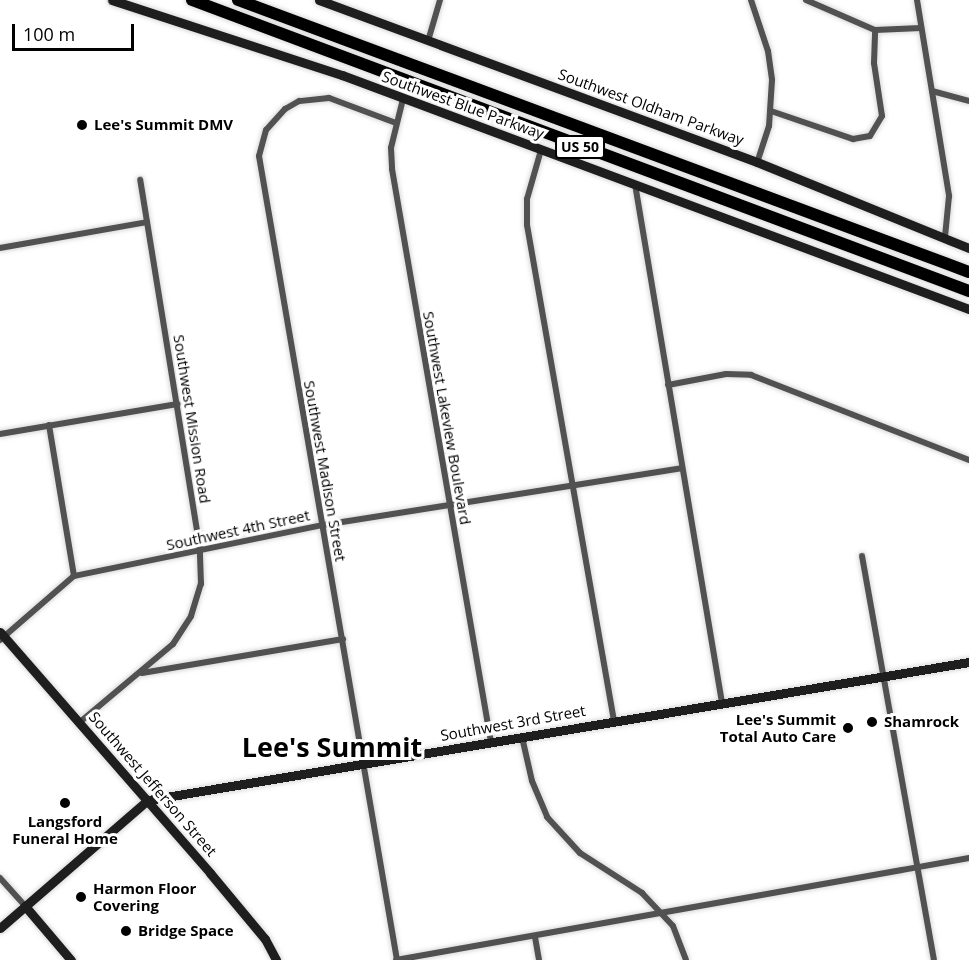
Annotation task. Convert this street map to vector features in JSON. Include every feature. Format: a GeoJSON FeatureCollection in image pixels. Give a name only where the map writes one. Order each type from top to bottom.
{"type":"FeatureCollection","features":[{"type":"Feature","properties":{"kind":"highway","name":"US 50"},"geometry":{"type":"LineString","coordinates":[[192,0],[969,291]]}},
{"type":"Feature","properties":{"kind":"highway","name":"US 50"},"geometry":{"type":"LineString","coordinates":[[238,0],[969,272]]}},
{"type":"Feature","properties":{"kind":"street","name":"Southwest Blue Parkway"},"geometry":{"type":"LineString","coordinates":[[112,0],[342,75],[969,309]]}},
{"type":"Feature","properties":{"kind":"street","name":"Southwest Oldham Parkway"},"geometry":{"type":"LineString","coordinates":[[319,0],[757,162],[969,248]]}},
{"type":"Feature","properties":{"kind":"street"},"geometry":{"type":"LineString","coordinates":[[428,41],[440,0]]}},
{"type":"Feature","properties":{"kind":"street"},"geometry":{"type":"LineString","coordinates":[[751,0],[768,51],[771,111],[757,162]]}},
{"type":"Feature","properties":{"kind":"street"},"geometry":{"type":"LineString","coordinates":[[806,0],[875,30],[921,28]]}},
{"type":"Feature","properties":{"kind":"street"},"geometry":{"type":"LineString","coordinates":[[917,0],[949,196],[945,237]]}},
{"type":"Feature","properties":{"kind":"street"},"geometry":{"type":"LineString","coordinates":[[771,111],[853,139],[870,136],[882,116],[874,63],[875,30]]}},
{"type":"Feature","properties":{"kind":"street"},"geometry":{"type":"LineString","coordinates":[[932,91],[969,101]]}},
{"type":"Feature","properties":{"kind":"street","name":"Southwest Madison Street"},"geometry":{"type":"LineString","coordinates":[[396,123],[329,98],[299,101],[275,118],[260,148],[269,224],[397,960]]}},
{"type":"Feature","properties":{"kind":"street","name":"Southwest Lakeview Boulevard"},"geometry":{"type":"LineString","coordinates":[[403,99],[396,123],[392,168],[491,742]]}},
{"type":"Feature","properties":{"kind":"street"},"geometry":{"type":"LineString","coordinates":[[541,150],[527,199],[527,225],[615,721]]}},
{"type":"Feature","properties":{"kind":"street","name":"Southwest Mission Road"},"geometry":{"type":"LineString","coordinates":[[80,722],[173,644],[191,616],[201,584],[200,549],[140,180]]}},
{"type":"Feature","properties":{"kind":"street"},"geometry":{"type":"LineString","coordinates":[[635,184],[722,703]]}},
{"type":"Feature","properties":{"kind":"street"},"geometry":{"type":"LineString","coordinates":[[0,248],[147,222]]}},
{"type":"Feature","properties":{"kind":"street"},"geometry":{"type":"LineString","coordinates":[[668,385],[726,374],[751,375],[969,460]]}},
{"type":"Feature","properties":{"kind":"street"},"geometry":{"type":"LineString","coordinates":[[0,434],[177,404]]}},
{"type":"Feature","properties":{"kind":"street"},"geometry":{"type":"LineString","coordinates":[[49,425],[74,576]]}},
{"type":"Feature","properties":{"kind":"street","name":"Southwest 4th Street"},"geometry":{"type":"LineString","coordinates":[[1,636],[74,576],[323,525],[571,483],[682,468]]}},
{"type":"Feature","properties":{"kind":"street"},"geometry":{"type":"LineString","coordinates":[[862,556],[934,960]]}},
{"type":"Feature","properties":{"kind":"street","name":"Southwest Jefferson Street"},"geometry":{"type":"LineString","coordinates":[[1,636],[148,800],[265,939],[276,960]]}},
{"type":"Feature","properties":{"kind":"street"},"geometry":{"type":"LineString","coordinates":[[141,673],[343,639]]}},
{"type":"Feature","properties":{"kind":"street","name":"Southwest 3rd Street"},"geometry":{"type":"LineString","coordinates":[[148,800],[969,662]]}},
{"type":"Feature","properties":{"kind":"street"},"geometry":{"type":"LineString","coordinates":[[522,737],[538,799],[563,839],[642,893],[673,926],[686,960]]}},
{"type":"Feature","properties":{"kind":"street"},"geometry":{"type":"LineString","coordinates":[[0,928],[148,800]]}},
{"type":"Feature","properties":{"kind":"street"},"geometry":{"type":"LineString","coordinates":[[397,960],[664,915],[969,858]]}},
{"type":"Feature","properties":{"kind":"street"},"geometry":{"type":"LineString","coordinates":[[0,878],[71,960]]}},
{"type":"Feature","properties":{"kind":"street"},"geometry":{"type":"LineString","coordinates":[[535,937],[539,960]]}},
{"type":"Feature","properties":{"kind":"place","name":"Lee's Summit DMV"},"geometry":{"type":"Point","coordinates":[82,125]}},
{"type":"Feature","properties":{"kind":"place","name":"Shamrock"},"geometry":{"type":"Point","coordinates":[872,722]}},
{"type":"Feature","properties":{"kind":"place","name":"Lee's Summit Total Auto Care"},"geometry":{"type":"Point","coordinates":[848,728]}},
{"type":"Feature","properties":{"kind":"place","name":"Langsford Funeral Home"},"geometry":{"type":"Point","coordinates":[65,803]}},
{"type":"Feature","properties":{"kind":"place","name":"Harmon Floor Covering"},"geometry":{"type":"Point","coordinates":[81,897]}},
{"type":"Feature","properties":{"kind":"place","name":"Bridge Space"},"geometry":{"type":"Point","coordinates":[126,931]}},
{"type":"Feature","properties":{"kind":"district","name":"Lee's Summit"},"geometry":{"type":"Point","coordinates":[332,747]}}]}
